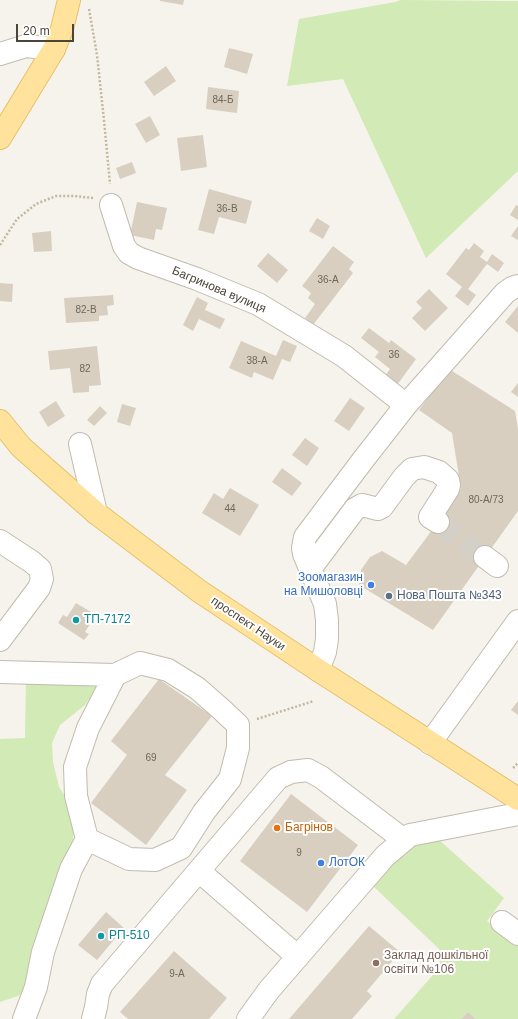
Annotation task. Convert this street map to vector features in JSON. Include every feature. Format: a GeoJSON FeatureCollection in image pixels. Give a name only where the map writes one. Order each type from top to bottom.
{"type":"FeatureCollection","features":[{"type":"Feature","properties":{"kind":"main road"},"geometry":{"type":"LineString","coordinates":[[0,138],[54,49],[62,29],[79,3]]}},
{"type":"Feature","properties":{"kind":"main road","name":"проспект Науки"},"geometry":{"type":"LineString","coordinates":[[0,421],[21,447],[96,513],[199,591],[518,799]]}},
{"type":"Feature","properties":{"kind":"street"},"geometry":{"type":"LineString","coordinates":[[0,54],[26,46],[54,49]]}},
{"type":"Feature","properties":{"kind":"street","name":"Багринова вулиця"},"geometry":{"type":"LineString","coordinates":[[111,206],[124,246],[129,253],[138,258],[197,279],[258,304],[344,356],[406,405]]}},
{"type":"Feature","properties":{"kind":"street"},"geometry":{"type":"LineString","coordinates":[[318,670],[325,652],[327,620],[325,604],[304,554],[303,548],[305,537],[406,405],[505,293],[518,286]]}},
{"type":"Feature","properties":{"kind":"street"},"geometry":{"type":"LineString","coordinates":[[80,444],[96,513]]}},
{"type":"Feature","properties":{"kind":"street"},"geometry":{"type":"LineString","coordinates":[[310,569],[355,509],[362,506],[378,509],[382,507],[404,477],[412,469],[424,467],[439,472],[448,480],[448,489],[430,517],[438,522]]}},
{"type":"Feature","properties":{"kind":"street"},"geometry":{"type":"LineString","coordinates":[[0,541],[40,569],[42,580],[39,588],[0,640]]}},
{"type":"Feature","properties":{"kind":"street"},"geometry":{"type":"LineString","coordinates":[[430,743],[518,621]]}},
{"type":"Feature","properties":{"kind":"street"},"geometry":{"type":"LineString","coordinates":[[0,672],[115,675],[140,663],[168,670],[197,688],[238,725],[238,748],[230,779],[204,812],[181,848],[155,860],[129,859],[87,839]]}},
{"type":"Feature","properties":{"kind":"street"},"geometry":{"type":"LineString","coordinates":[[24,1019],[36,987],[43,952],[71,869],[87,839],[76,796],[75,767],[88,728],[115,675]]}},
{"type":"Feature","properties":{"kind":"street"},"geometry":{"type":"LineString","coordinates":[[93,1019],[98,994],[102,984],[278,778],[290,772],[308,770],[321,777],[404,840]]}},
{"type":"Feature","properties":{"kind":"street"},"geometry":{"type":"LineString","coordinates":[[248,1019],[269,990],[385,856],[410,835],[518,814]]}},
{"type":"Feature","properties":{"kind":"street"},"geometry":{"type":"LineString","coordinates":[[199,870],[298,957]]}},
{"type":"Feature","properties":{"kind":"path"},"geometry":{"type":"LineString","coordinates":[[0,245],[17,219],[36,204],[56,196],[92,198],[111,206],[97,55],[79,3]]}},
{"type":"Feature","properties":{"kind":"path"},"geometry":{"type":"LineString","coordinates":[[238,725],[314,701]]}},
{"type":"Feature","properties":{"kind":"path"},"geometry":{"type":"LineString","coordinates":[[513,768],[518,762]]}},
{"type":"Feature","properties":{"kind":"green space"},"geometry":{"type":"Polygon","coordinates":[[[401,0],[518,1],[518,171],[426,258],[343,79],[287,86],[299,19],[401,0]]]}},
{"type":"Feature","properties":{"kind":"green space"},"geometry":{"type":"Polygon","coordinates":[[[26,677],[102,681],[85,705],[60,725],[52,743],[53,762],[59,787],[69,802],[74,823],[73,841],[27,989],[18,996],[0,1002],[0,739],[25,738],[26,677]]]}},
{"type":"Feature","properties":{"kind":"green space"},"geometry":{"type":"Polygon","coordinates":[[[438,839],[504,898],[487,921],[518,946],[518,1019],[476,1019],[468,1012],[461,1019],[394,1019],[440,967],[439,949],[372,885],[403,845],[438,839]]]}},
{"type":"Feature","properties":{"kind":"building"},"geometry":{"type":"Polygon","coordinates":[[[160,0],[184,0],[183,5],[160,0]]]}},
{"type":"Feature","properties":{"kind":"building"},"geometry":{"type":"Polygon","coordinates":[[[229,48],[253,54],[247,74],[224,67],[229,48]]]}},
{"type":"Feature","properties":{"kind":"building"},"geometry":{"type":"Polygon","coordinates":[[[166,66],[176,81],[154,96],[144,82],[166,66]]]}},
{"type":"Feature","properties":{"kind":"building"},"geometry":{"type":"Polygon","coordinates":[[[208,87],[239,91],[237,113],[206,109],[208,87]]]}},
{"type":"Feature","properties":{"kind":"building"},"geometry":{"type":"Polygon","coordinates":[[[150,116],[160,135],[146,143],[135,124],[150,116]]]}},
{"type":"Feature","properties":{"kind":"building"},"geometry":{"type":"Polygon","coordinates":[[[203,135],[207,167],[181,171],[177,138],[203,135]]]}},
{"type":"Feature","properties":{"kind":"building"},"geometry":{"type":"Polygon","coordinates":[[[132,162],[136,173],[120,179],[116,168],[132,162]]]}},
{"type":"Feature","properties":{"kind":"building"},"geometry":{"type":"Polygon","coordinates":[[[209,189],[252,201],[246,224],[219,217],[214,234],[198,230],[209,189]]]}},
{"type":"Feature","properties":{"kind":"building"},"geometry":{"type":"Polygon","coordinates":[[[137,202],[167,208],[162,230],[156,229],[154,240],[130,235],[137,202]]]}},
{"type":"Feature","properties":{"kind":"building"},"geometry":{"type":"Polygon","coordinates":[[[516,205],[518,206],[518,220],[510,215],[516,205]]]}},
{"type":"Feature","properties":{"kind":"building"},"geometry":{"type":"Polygon","coordinates":[[[317,218],[330,226],[323,239],[309,231],[317,218]]]}},
{"type":"Feature","properties":{"kind":"building"},"geometry":{"type":"Polygon","coordinates":[[[518,226],[518,240],[511,236],[518,226]]]}},
{"type":"Feature","properties":{"kind":"building"},"geometry":{"type":"Polygon","coordinates":[[[51,231],[52,251],[34,252],[32,233],[51,231]]]}},
{"type":"Feature","properties":{"kind":"building"},"geometry":{"type":"Polygon","coordinates":[[[474,243],[484,251],[480,257],[487,262],[492,254],[504,263],[498,272],[487,264],[468,289],[476,295],[468,306],[455,296],[462,287],[446,274],[466,248],[469,250],[474,243]]]}},
{"type":"Feature","properties":{"kind":"building"},"geometry":{"type":"Polygon","coordinates":[[[333,246],[354,262],[349,269],[353,273],[313,325],[305,318],[315,304],[308,298],[311,293],[302,286],[333,246]]]}},
{"type":"Feature","properties":{"kind":"building"},"geometry":{"type":"Polygon","coordinates":[[[268,253],[288,270],[277,283],[257,266],[268,253]]]}},
{"type":"Feature","properties":{"kind":"building"},"geometry":{"type":"Polygon","coordinates":[[[0,283],[13,284],[12,302],[0,301],[0,283]]]}},
{"type":"Feature","properties":{"kind":"building"},"geometry":{"type":"Polygon","coordinates":[[[429,289],[448,308],[425,331],[412,318],[422,308],[416,302],[429,289]]]}},
{"type":"Feature","properties":{"kind":"building"},"geometry":{"type":"Polygon","coordinates":[[[113,295],[114,305],[107,306],[108,315],[99,316],[99,321],[66,323],[64,298],[113,295]]]}},
{"type":"Feature","properties":{"kind":"building"},"geometry":{"type":"Polygon","coordinates":[[[197,297],[208,303],[205,310],[225,319],[220,329],[199,319],[193,331],[183,325],[197,297]]]}},
{"type":"Feature","properties":{"kind":"building"},"geometry":{"type":"Polygon","coordinates":[[[518,306],[518,333],[505,322],[518,306]]]}},
{"type":"Feature","properties":{"kind":"building"},"geometry":{"type":"Polygon","coordinates":[[[369,328],[389,343],[391,340],[416,359],[397,385],[385,376],[390,369],[375,357],[379,352],[361,338],[369,328]]]}},
{"type":"Feature","properties":{"kind":"building"},"geometry":{"type":"Polygon","coordinates":[[[283,340],[297,346],[290,362],[282,359],[273,380],[254,372],[252,378],[229,368],[241,341],[276,356],[283,340]]]}},
{"type":"Feature","properties":{"kind":"building"},"geometry":{"type":"Polygon","coordinates":[[[97,346],[101,385],[89,386],[89,392],[73,393],[70,368],[50,370],[48,351],[97,346]]]}},
{"type":"Feature","properties":{"kind":"building"},"geometry":{"type":"Polygon","coordinates":[[[449,369],[515,411],[518,429],[518,511],[433,630],[359,585],[361,570],[370,557],[382,551],[406,565],[461,489],[452,433],[419,410],[449,369]]]}},
{"type":"Feature","properties":{"kind":"building"},"geometry":{"type":"Polygon","coordinates":[[[518,383],[518,397],[511,392],[518,383]]]}},
{"type":"Feature","properties":{"kind":"building"},"geometry":{"type":"Polygon","coordinates":[[[350,398],[365,408],[349,431],[334,421],[350,398]]]}},
{"type":"Feature","properties":{"kind":"building"},"geometry":{"type":"Polygon","coordinates":[[[56,401],[65,416],[48,427],[39,412],[56,401]]]}},
{"type":"Feature","properties":{"kind":"building"},"geometry":{"type":"Polygon","coordinates":[[[122,404],[136,408],[130,426],[117,422],[122,404]]]}},
{"type":"Feature","properties":{"kind":"building"},"geometry":{"type":"Polygon","coordinates":[[[100,406],[107,413],[94,426],[87,420],[100,406]]]}},
{"type":"Feature","properties":{"kind":"building"},"geometry":{"type":"Polygon","coordinates":[[[305,438],[319,448],[307,466],[292,455],[305,438]]]}},
{"type":"Feature","properties":{"kind":"building"},"geometry":{"type":"Polygon","coordinates":[[[282,468],[302,483],[292,496],[272,482],[282,468]]]}},
{"type":"Feature","properties":{"kind":"building"},"geometry":{"type":"Polygon","coordinates":[[[230,488],[259,505],[240,536],[202,513],[214,493],[223,499],[230,488]]]}},
{"type":"Feature","properties":{"kind":"building","name":"ТП-7172"},"geometry":{"type":"Polygon","coordinates":[[[76,603],[96,615],[85,632],[89,634],[84,640],[58,623],[63,615],[67,617],[76,603]]]}},
{"type":"Feature","properties":{"kind":"building"},"geometry":{"type":"Polygon","coordinates":[[[159,679],[212,716],[165,775],[187,790],[146,845],[91,803],[127,755],[111,741],[159,679]]]}},
{"type":"Feature","properties":{"kind":"building"},"geometry":{"type":"Polygon","coordinates":[[[518,701],[518,715],[511,710],[518,701]]]}},
{"type":"Feature","properties":{"kind":"building"},"geometry":{"type":"Polygon","coordinates":[[[291,794],[358,845],[307,912],[240,861],[291,794]]]}},
{"type":"Feature","properties":{"kind":"building","name":"РП-510"},"geometry":{"type":"Polygon","coordinates":[[[106,912],[124,928],[97,960],[78,945],[106,912]]]}},
{"type":"Feature","properties":{"kind":"building"},"geometry":{"type":"Polygon","coordinates":[[[369,926],[400,952],[367,991],[372,996],[352,1019],[289,1019],[369,926]]]}},
{"type":"Feature","properties":{"kind":"building"},"geometry":{"type":"Polygon","coordinates":[[[174,951],[227,998],[209,1019],[128,1019],[120,1012],[174,951]]]}},
{"type":"Feature","properties":{"kind":"building"},"geometry":{"type":"Polygon","coordinates":[[[468,1012],[476,1019],[461,1019],[468,1012]]]}},
{"type":"Feature","properties":{"kind":"tunnel"},"geometry":{"type":"LineString","coordinates":[[438,522],[485,557]]}},
{"type":"Feature","properties":{"kind":"place","name":"Зоомагазин на Мишоловці"},"geometry":{"type":"Point","coordinates":[371,585]}},
{"type":"Feature","properties":{"kind":"place","name":"Нова Пошта №343"},"geometry":{"type":"Point","coordinates":[389,596]}},
{"type":"Feature","properties":{"kind":"place","name":"ТП-7172"},"geometry":{"type":"Point","coordinates":[76,620]}},
{"type":"Feature","properties":{"kind":"place","name":"Багрінов"},"geometry":{"type":"Point","coordinates":[277,828]}},
{"type":"Feature","properties":{"kind":"place","name":"ЛотОК"},"geometry":{"type":"Point","coordinates":[321,863]}},
{"type":"Feature","properties":{"kind":"place","name":"РП-510"},"geometry":{"type":"Point","coordinates":[101,936]}},
{"type":"Feature","properties":{"kind":"place","name":"Заклад дошкільної освіти №106"},"geometry":{"type":"Point","coordinates":[376,963]}}]}
